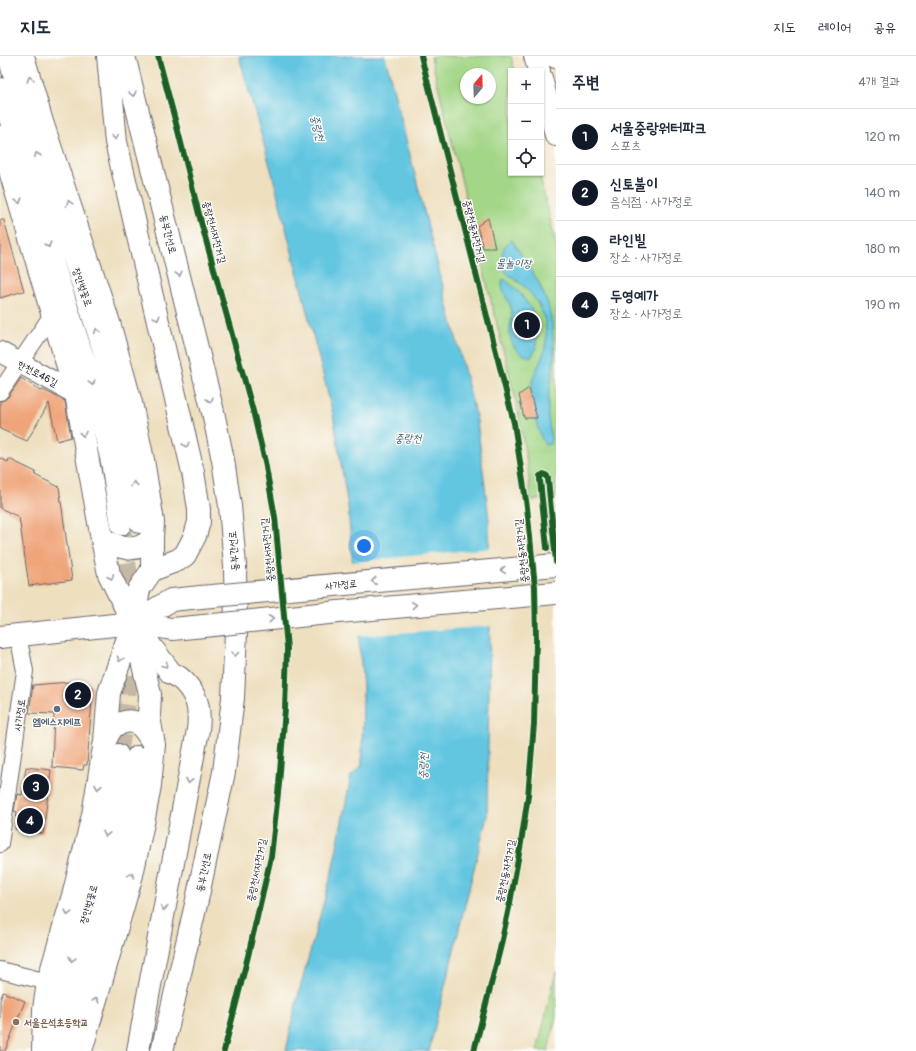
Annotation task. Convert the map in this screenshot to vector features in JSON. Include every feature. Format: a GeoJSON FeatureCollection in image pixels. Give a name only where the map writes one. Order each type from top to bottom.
{"type":"FeatureCollection","features":[{"type":"Feature","properties":{"kind":"main road"},"geometry":{"type":"LineString","coordinates":[[23,56],[42,122],[108,323],[131,403],[143,460],[153,522],[138,529]]}},
{"type":"Feature","properties":{"kind":"main road"},"geometry":{"type":"LineString","coordinates":[[81,1051],[132,875],[150,785],[129,749],[109,693],[133,622],[139,589],[152,570],[178,560],[185,555],[195,536],[199,509],[191,465],[116,142],[108,56]]}},
{"type":"Feature","properties":{"kind":"main road","name":"동부간선로"},"geometry":{"type":"LineString","coordinates":[[124,56],[223,460],[230,506],[235,566],[236,632],[233,698],[224,772],[197,900],[162,1051]]}},
{"type":"Feature","properties":{"kind":"main road"},"geometry":{"type":"LineString","coordinates":[[535,56],[538,68]]}},
{"type":"Feature","properties":{"kind":"main road"},"geometry":{"type":"LineString","coordinates":[[544,89],[556,135]]}},
{"type":"Feature","properties":{"kind":"main road"},"geometry":{"type":"LineString","coordinates":[[0,137],[76,394],[109,574],[133,622],[171,673],[183,680],[198,706],[198,730],[138,1051]]}},
{"type":"Feature","properties":{"kind":"main road"},"geometry":{"type":"LineString","coordinates":[[102,539],[121,548],[129,549],[144,545],[138,529]]}},
{"type":"Feature","properties":{"kind":"main road"},"geometry":{"type":"LineString","coordinates":[[138,529],[152,570]]}},
{"type":"Feature","properties":{"kind":"main road","name":"사가정로"},"geometry":{"type":"LineString","coordinates":[[133,622],[171,600],[556,565]]}},
{"type":"Feature","properties":{"kind":"main road","name":"사가정로"},"geometry":{"type":"LineString","coordinates":[[9,636],[133,622],[172,629],[338,612],[556,593]]}},
{"type":"Feature","properties":{"kind":"main road"},"geometry":{"type":"LineString","coordinates":[[44,1051],[44,1009],[48,982],[74,892],[93,815],[129,749],[149,717],[150,694],[133,622]]}},
{"type":"Feature","properties":{"kind":"street","name":"장안벚꽃로"},"geometry":{"type":"LineString","coordinates":[[8,56],[29,130],[94,319],[107,366],[128,449],[138,529]]}},
{"type":"Feature","properties":{"kind":"street","name":"장안벚꽃로"},"geometry":{"type":"LineString","coordinates":[[0,88],[37,212],[79,338],[96,398],[111,462],[138,529]]}},
{"type":"Feature","properties":{"kind":"street"},"geometry":{"type":"LineString","coordinates":[[0,392],[52,315]]}},
{"type":"Feature","properties":{"kind":"street","name":"한천로46길"},"geometry":{"type":"LineString","coordinates":[[0,352],[19,364],[76,394]]}},
{"type":"Feature","properties":{"kind":"street","name":"사가정로"},"geometry":{"type":"LineString","coordinates":[[0,844],[25,671],[9,636]]}},
{"type":"Feature","properties":{"kind":"street","name":"장안벚꽃로"},"geometry":{"type":"LineString","coordinates":[[44,1051],[95,877],[113,795],[129,749]]}},
{"type":"Feature","properties":{"kind":"street","name":"장안벚꽃로"},"geometry":{"type":"LineString","coordinates":[[64,1051],[113,886],[127,820],[129,749]]}},
{"type":"Feature","properties":{"kind":"street"},"geometry":{"type":"LineString","coordinates":[[0,970],[48,982]]}},
{"type":"Feature","properties":{"kind":"green space"},"geometry":{"type":"Polygon","coordinates":[[[434,56],[511,56],[514,68],[508,68],[508,176],[540,176],[556,244],[556,498],[531,500],[528,469],[517,406],[431,57],[434,56]]]}},
{"type":"Feature","properties":{"kind":"green space"},"geometry":{"type":"Polygon","coordinates":[[[556,972],[556,1017],[548,1051],[537,1051],[556,972]]]}},
{"type":"Feature","properties":{"kind":"water","name":"중랑천"},"geometry":{"type":"Polygon","coordinates":[[[239,56],[385,56],[477,421],[489,519],[490,626],[487,816],[429,1051],[286,1051],[297,999],[332,872],[351,776],[362,765],[363,688],[348,507],[333,414],[272,173],[239,56]]]}},
{"type":"Feature","properties":{"kind":"water","name":"물놀이장"},"geometry":{"type":"Polygon","coordinates":[[[512,240],[538,281],[548,304],[552,323],[554,353],[548,399],[548,417],[551,437],[550,444],[545,445],[534,415],[531,389],[533,379],[544,351],[546,336],[545,322],[538,303],[528,290],[507,273],[502,264],[503,250],[508,242],[512,240]]]}},
{"type":"Feature","properties":{"kind":"water","name":"물놀이장"},"geometry":{"type":"Polygon","coordinates":[[[503,279],[520,293],[530,307],[536,320],[536,348],[532,356],[523,355],[519,352],[511,340],[510,331],[512,312],[503,291],[503,279]]]}},
{"type":"Feature","properties":{"kind":"pier"},"geometry":{"type":"Polygon","coordinates":[[[491,548],[492,626],[357,636],[351,562],[491,548]]]}},
{"type":"Feature","properties":{"kind":"building"},"geometry":{"type":"Polygon","coordinates":[[[488,218],[495,248],[483,248],[477,226],[488,218]]]}},
{"type":"Feature","properties":{"kind":"building"},"geometry":{"type":"Polygon","coordinates":[[[0,220],[4,220],[24,291],[0,298],[0,220]]]}},
{"type":"Feature","properties":{"kind":"building"},"geometry":{"type":"Polygon","coordinates":[[[21,378],[41,391],[43,390],[65,401],[71,437],[57,441],[49,403],[27,441],[0,429],[0,401],[8,397],[21,378]]]}},
{"type":"Feature","properties":{"kind":"building"},"geometry":{"type":"Polygon","coordinates":[[[529,388],[537,418],[524,418],[519,395],[529,388]]]}},
{"type":"Feature","properties":{"kind":"building"},"geometry":{"type":"Polygon","coordinates":[[[0,458],[8,462],[9,459],[36,472],[35,475],[59,487],[72,580],[29,586],[19,517],[0,508],[0,458]]]}},
{"type":"Feature","properties":{"kind":"building"},"geometry":{"type":"Polygon","coordinates":[[[82,681],[93,687],[87,765],[84,765],[83,770],[52,767],[54,714],[29,713],[33,685],[82,681]]]}},
{"type":"Feature","properties":{"kind":"building"},"geometry":{"type":"Polygon","coordinates":[[[26,767],[51,770],[43,834],[15,829],[17,812],[14,811],[17,794],[22,795],[26,767]]]}},
{"type":"Feature","properties":{"kind":"building"},"geometry":{"type":"Polygon","coordinates":[[[3,992],[25,1001],[5,1051],[0,1051],[0,1000],[3,992]]]}},
{"type":"Feature","properties":{"kind":"tunnel"},"geometry":{"type":"LineString","coordinates":[[122,533],[129,583],[129,610]]}},
{"type":"Feature","properties":{"kind":"tunnel"},"geometry":{"type":"LineString","coordinates":[[118,754],[126,702],[129,646]]}},
{"type":"Feature","properties":{"kind":"cycle path","name":"중랑천서자전거길"},"geometry":{"type":"LineString","coordinates":[[158,56],[201,222],[253,411],[265,462],[275,517],[287,648],[285,709],[271,857],[224,1051]]}},
{"type":"Feature","properties":{"kind":"cycle path","name":"중랑천동자전거길"},"geometry":{"type":"LineString","coordinates":[[421,56],[514,423],[527,507],[535,587],[536,640],[534,724],[528,796],[510,903],[474,1051]]}},
{"type":"Feature","properties":{"kind":"cycle path"},"geometry":{"type":"LineString","coordinates":[[547,548],[540,480],[540,476],[544,474],[548,479],[556,562]]}},
{"type":"Feature","properties":{"kind":"place","name":"서울중랑워터파크"},"geometry":{"type":"Point","coordinates":[527,325]}},
{"type":"Feature","properties":{"kind":"place","name":"신토불이"},"geometry":{"type":"Point","coordinates":[78,695]}},
{"type":"Feature","properties":{"kind":"place","name":"엠에스지에프"},"geometry":{"type":"Point","coordinates":[57,709]}},
{"type":"Feature","properties":{"kind":"place","name":"라인빌"},"geometry":{"type":"Point","coordinates":[36,787]}},
{"type":"Feature","properties":{"kind":"place","name":"두영예가"},"geometry":{"type":"Point","coordinates":[30,821]}},
{"type":"Feature","properties":{"kind":"place","name":"서울은석초등학교"},"geometry":{"type":"Point","coordinates":[16,1022]}}]}
